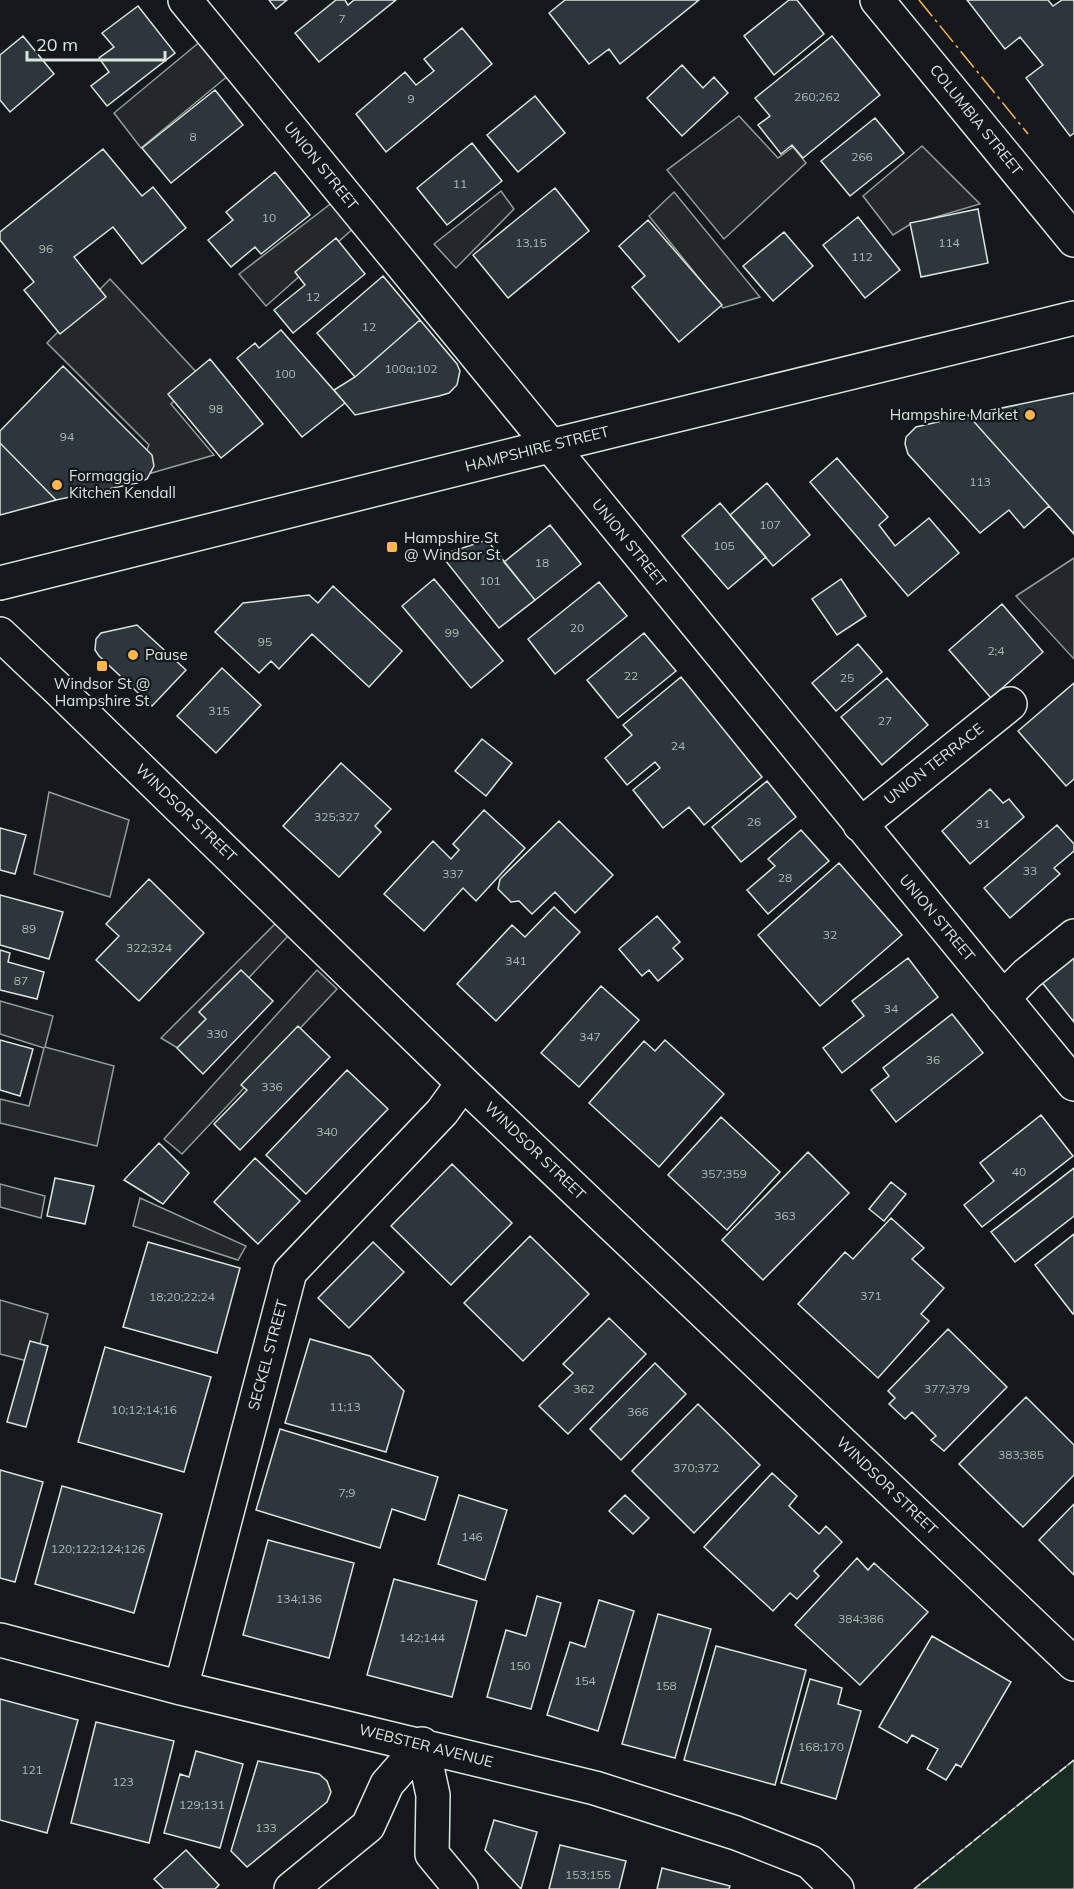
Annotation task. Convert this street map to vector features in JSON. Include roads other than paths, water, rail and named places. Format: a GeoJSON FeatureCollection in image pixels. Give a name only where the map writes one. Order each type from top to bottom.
{"type":"FeatureCollection","features":[{"type":"Feature","properties":{"kind":"street","name":"UNION STREET"},"geometry":{"type":"LineString","coordinates":[[185,0],[1074,1084]]}},
{"type":"Feature","properties":{"kind":"street","name":"COLUMBIA STREET"},"geometry":{"type":"LineString","coordinates":[[877,0],[1074,240]]}},
{"type":"Feature","properties":{"kind":"street","name":"HAMPSHIRE STREET"},"geometry":{"type":"LineString","coordinates":[[0,583],[1074,318]]}},
{"type":"Feature","properties":{"kind":"street","name":"WINDSOR STREET"},"geometry":{"type":"LineString","coordinates":[[0,634],[464,1083],[1074,1664]]}},
{"type":"Feature","properties":{"kind":"street","name":"UNION TERRACE"},"geometry":{"type":"LineString","coordinates":[[860,825],[1010,704]]}},
{"type":"Feature","properties":{"kind":"street"},"geometry":{"type":"LineString","coordinates":[[1003,998],[1027,974],[1074,936]]}},
{"type":"Feature","properties":{"kind":"street","name":"SECKEL STREET"},"geometry":{"type":"LineString","coordinates":[[181,1688],[290,1272],[442,1112],[464,1083]]}},
{"type":"Feature","properties":{"kind":"street","name":"WEBSTER AVENUE"},"geometry":{"type":"LineString","coordinates":[[0,1640],[181,1688],[422,1744],[595,1788],[736,1833],[810,1862],[837,1889]]}},
{"type":"Feature","properties":{"kind":"street"},"geometry":{"type":"LineString","coordinates":[[291,1889],[368,1826],[387,1784],[422,1744]]}},
{"type":"Feature","properties":{"kind":"street"},"geometry":{"type":"LineString","coordinates":[[422,1744],[433,1795],[432,1854],[461,1889]]}},
{"type":"Feature","properties":{"kind":"place","name":"Hampshire Market"},"geometry":{"type":"Point","coordinates":[1030,415]}},
{"type":"Feature","properties":{"kind":"place","name":"Formaggio Kitchen Kendall"},"geometry":{"type":"Point","coordinates":[57,485]}},
{"type":"Feature","properties":{"kind":"place","name":"Hampshire St @ Windsor St"},"geometry":{"type":"Point","coordinates":[392,547]}},
{"type":"Feature","properties":{"kind":"place","name":"Pause"},"geometry":{"type":"Point","coordinates":[133,655]}},
{"type":"Feature","properties":{"kind":"place","name":"Windsor St @ Hampshire St"},"geometry":{"type":"Point","coordinates":[102,666]}}]}
